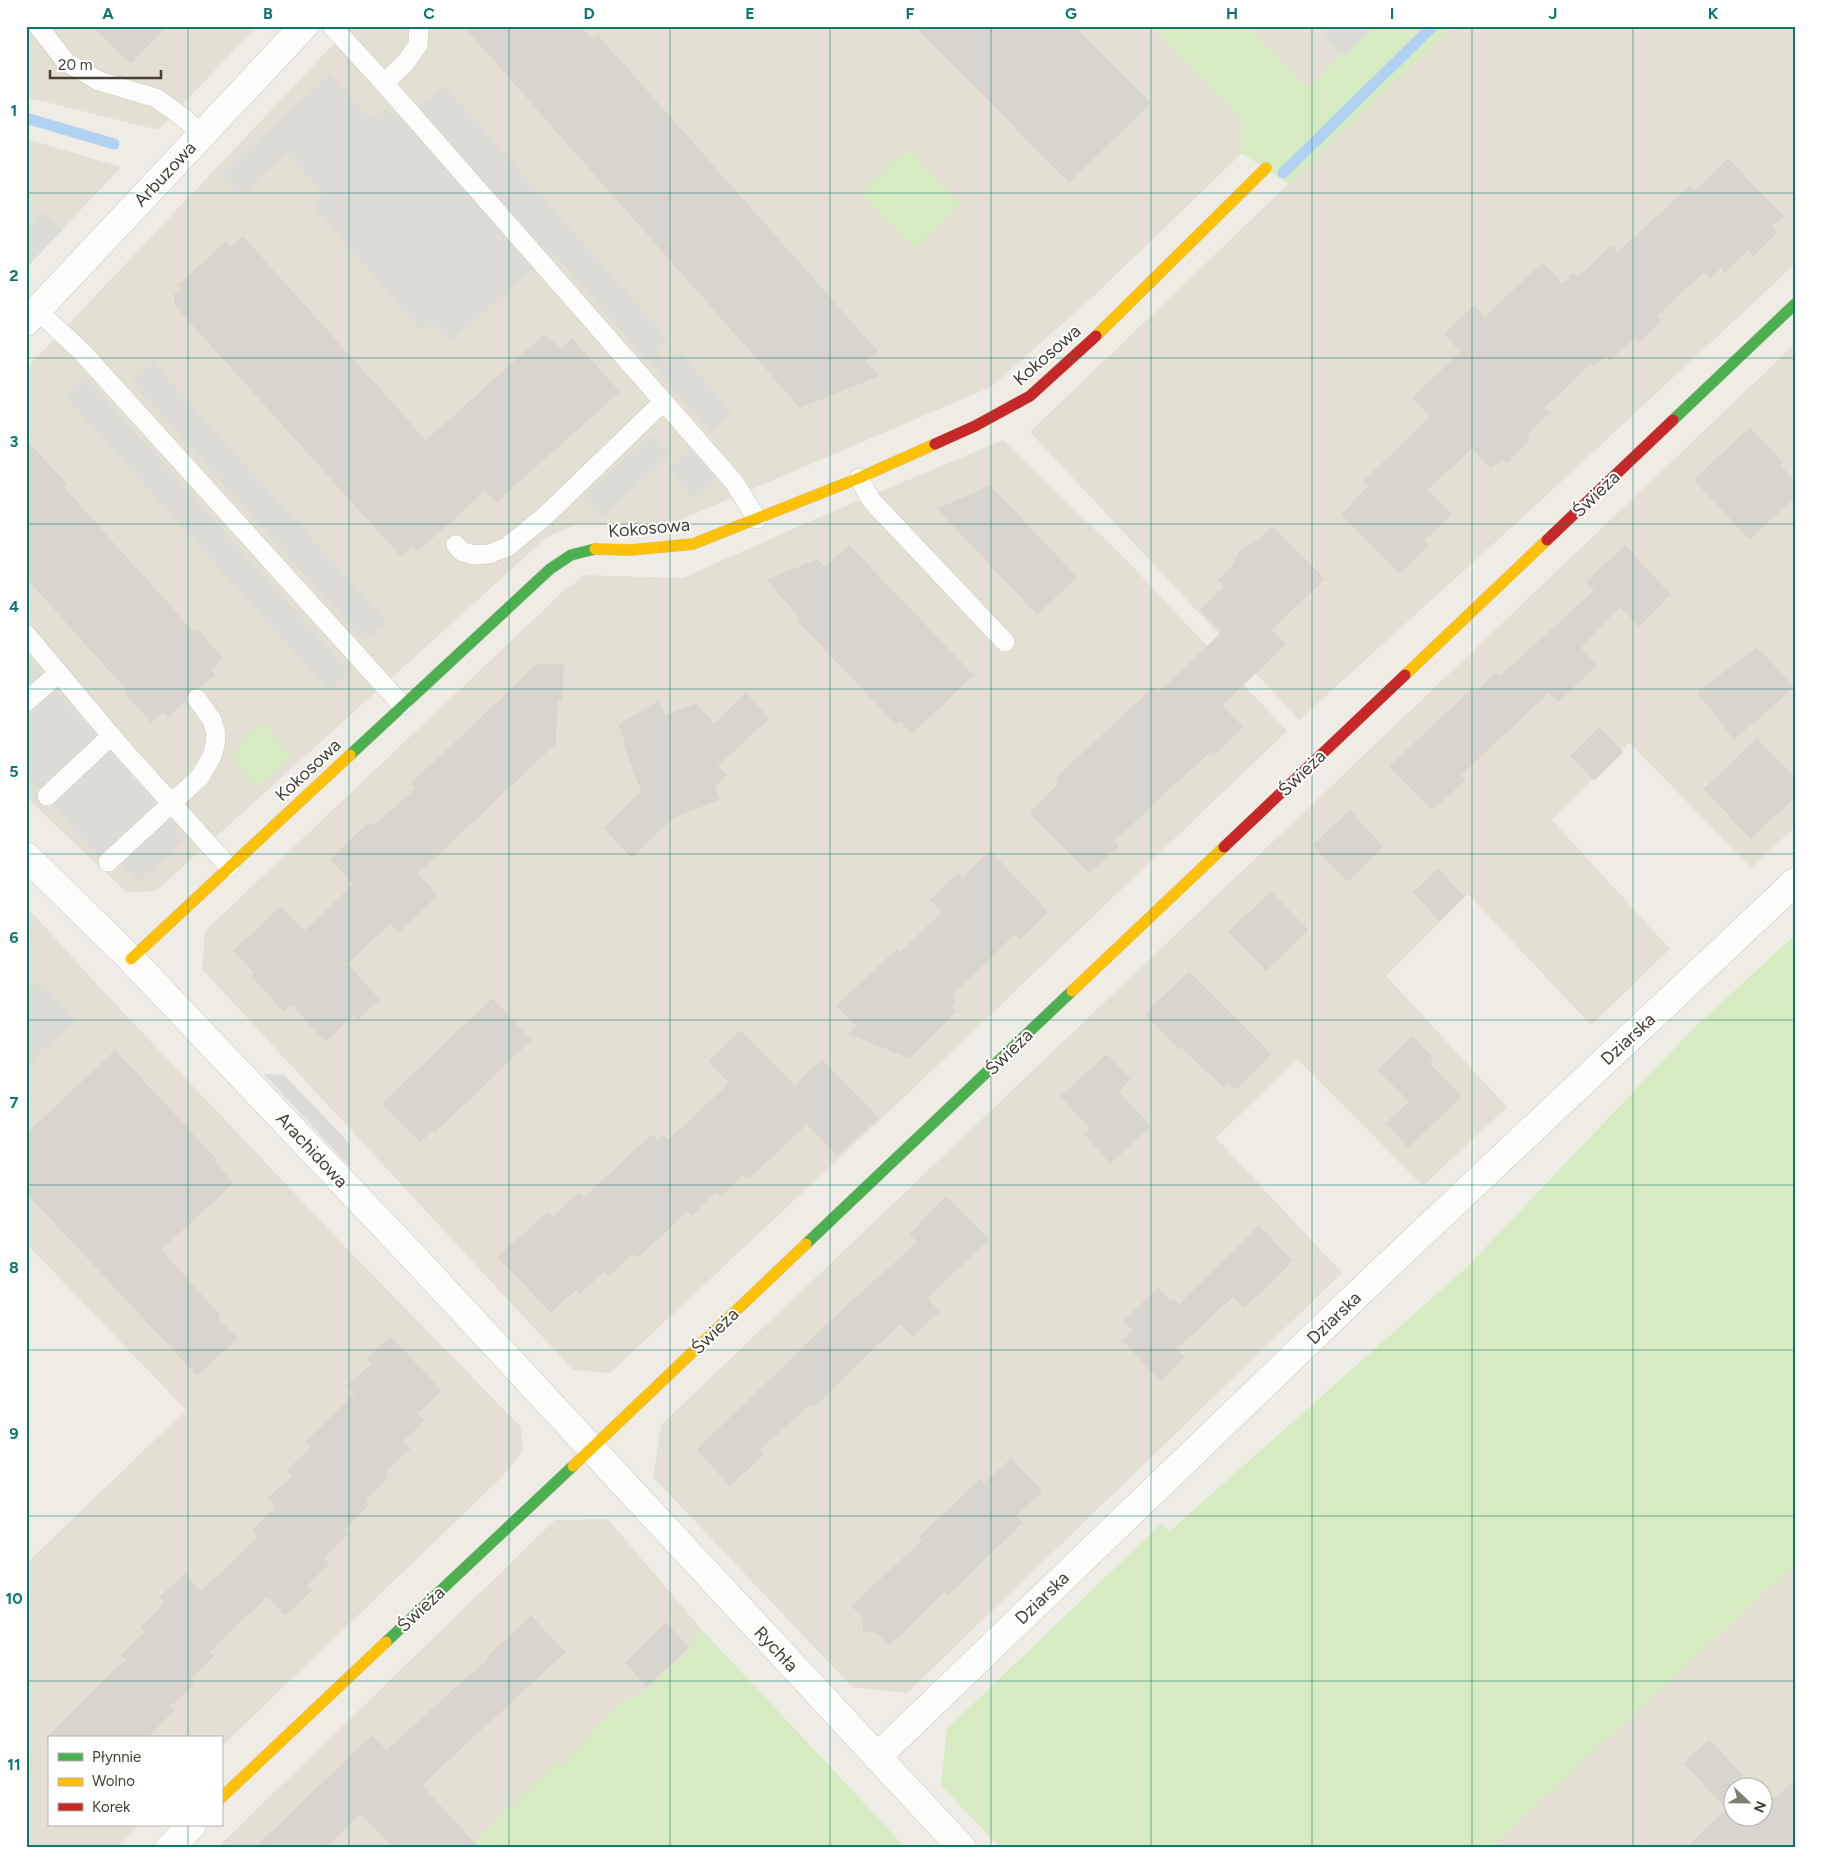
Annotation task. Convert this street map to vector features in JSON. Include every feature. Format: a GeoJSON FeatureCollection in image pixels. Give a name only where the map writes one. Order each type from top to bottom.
{"type":"FeatureCollection","features":[{"type":"Feature","properties":{"kind":"street","name":"Arbuzowa"},"geometry":{"type":"LineString","coordinates":[[32,316],[304,26]]}},
{"type":"Feature","properties":{"kind":"street","name":"Kokosowa"},"geometry":{"type":"LineString","coordinates":[[130,959],[550,569],[571,555],[595,549],[631,550],[692,544],[757,520],[858,478],[976,426],[1030,396],[1081,350],[1266,168]]}},
{"type":"Feature","properties":{"kind":"street","name":"Świeża"},"geometry":{"type":"LineString","coordinates":[[222,1797],[591,1449],[1795,304]]}},
{"type":"Feature","properties":{"kind":"street","name":"Arachidowa"},"geometry":{"type":"LineString","coordinates":[[26,856],[130,959],[410,1253],[591,1449]]}},
{"type":"Feature","properties":{"kind":"street","name":"Dziarska"},"geometry":{"type":"LineString","coordinates":[[877,1757],[1384,1270],[1795,882]]}},
{"type":"Feature","properties":{"kind":"street","name":"Rychła"},"geometry":{"type":"LineString","coordinates":[[591,1449],[962,1848]]}},
{"type":"Feature","properties":{"kind":"street"},"geometry":{"type":"LineString","coordinates":[[168,1848],[191,1826]]}},
{"type":"Feature","properties":{"kind":"lane"},"geometry":{"type":"LineString","coordinates":[[38,26],[66,62],[98,81],[156,98],[184,118],[202,135]]}},
{"type":"Feature","properties":{"kind":"lane"},"geometry":{"type":"LineString","coordinates":[[332,26],[734,482],[757,520]]}},
{"type":"Feature","properties":{"kind":"lane"},"geometry":{"type":"LineString","coordinates":[[384,83],[405,63],[418,45],[420,26]]}},
{"type":"Feature","properties":{"kind":"lane"},"geometry":{"type":"LineString","coordinates":[[32,316],[82,352],[402,705]]}},
{"type":"Feature","properties":{"kind":"lane"},"geometry":{"type":"LineString","coordinates":[[456,545],[461,550],[473,555],[489,554],[508,547],[544,517],[663,402]]}},
{"type":"Feature","properties":{"kind":"lane"},"geometry":{"type":"LineString","coordinates":[[858,478],[871,500],[1005,642]]}},
{"type":"Feature","properties":{"kind":"lane"},"geometry":{"type":"LineString","coordinates":[[26,634],[111,736],[229,867]]}},
{"type":"Feature","properties":{"kind":"lane"},"geometry":{"type":"LineString","coordinates":[[26,702],[59,673]]}},
{"type":"Feature","properties":{"kind":"lane"},"geometry":{"type":"LineString","coordinates":[[108,862],[200,777],[215,745],[216,733],[212,720],[198,699]]}},
{"type":"Feature","properties":{"kind":"lane"},"geometry":{"type":"LineString","coordinates":[[47,796],[111,736]]}},
{"type":"Feature","properties":{"kind":"shaded area"},"geometry":{"type":"Polygon","coordinates":[[[26,26],[257,26],[158,130],[26,97],[26,26]]]}},
{"type":"Feature","properties":{"kind":"shaded area"},"geometry":{"type":"Polygon","coordinates":[[[351,26],[1151,26],[1241,119],[1242,153],[1100,290],[991,387],[668,525],[577,524],[547,537],[156,891],[126,892],[26,797],[26,369],[351,26]]]}},
{"type":"Feature","properties":{"kind":"shaded area"},"geometry":{"type":"Polygon","coordinates":[[[1247,26],[1371,26],[1307,88],[1247,26]]]}},
{"type":"Feature","properties":{"kind":"shaded area"},"geometry":{"type":"Polygon","coordinates":[[[1333,26],[1374,26],[1344,56],[1323,36],[1333,26]]]}},
{"type":"Feature","properties":{"kind":"shaded area"},"geometry":{"type":"Polygon","coordinates":[[[1453,26],[1795,26],[1795,264],[1535,506],[1299,720],[1030,432],[1453,26]]]}},
{"type":"Feature","properties":{"kind":"shaded area"},"geometry":{"type":"Polygon","coordinates":[[[330,73],[371,120],[387,107],[401,122],[444,85],[668,339],[655,351],[666,363],[679,351],[732,412],[711,432],[552,252],[450,342],[432,323],[422,332],[312,205],[323,194],[287,153],[241,196],[221,175],[330,73]]]}},
{"type":"Feature","properties":{"kind":"shaded area"},"geometry":{"type":"Polygon","coordinates":[[[26,139],[121,167],[26,268],[26,139]]]}},
{"type":"Feature","properties":{"kind":"shaded area"},"geometry":{"type":"Polygon","coordinates":[[[43,211],[62,230],[26,268],[26,229],[43,211]]]}},
{"type":"Feature","properties":{"kind":"shaded area"},"geometry":{"type":"Polygon","coordinates":[[[1795,344],[1795,827],[1751,868],[1629,742],[1552,820],[1670,949],[1591,1025],[1468,894],[1386,976],[1507,1107],[1423,1186],[1297,1059],[1216,1138],[1342,1273],[907,1693],[852,1687],[653,1477],[661,1425],[1795,344]]]}},
{"type":"Feature","properties":{"kind":"shaded area"},"geometry":{"type":"Polygon","coordinates":[[[153,362],[387,622],[364,641],[132,382],[153,362]]]}},
{"type":"Feature","properties":{"kind":"shaded area"},"geometry":{"type":"Polygon","coordinates":[[[85,376],[350,672],[329,691],[64,395],[85,376]]]}},
{"type":"Feature","properties":{"kind":"shaded area"},"geometry":{"type":"Polygon","coordinates":[[[651,435],[669,455],[602,517],[583,497],[651,435]]]}},
{"type":"Feature","properties":{"kind":"shaded area"},"geometry":{"type":"Polygon","coordinates":[[[1003,440],[1127,561],[1287,731],[899,1102],[610,1373],[573,1370],[202,969],[205,931],[569,586],[580,580],[581,575],[683,578],[806,523],[1003,440]]]}},
{"type":"Feature","properties":{"kind":"shaded area"},"geometry":{"type":"Polygon","coordinates":[[[690,450],[716,480],[694,500],[668,469],[690,450]]]}},
{"type":"Feature","properties":{"kind":"shaded area"},"geometry":{"type":"Polygon","coordinates":[[[26,656],[186,839],[139,882],[119,861],[110,869],[26,775],[26,656]]]}},
{"type":"Feature","properties":{"kind":"shaded area"},"geometry":{"type":"Polygon","coordinates":[[[26,906],[102,990],[352,1254],[521,1427],[523,1450],[502,1477],[222,1746],[222,1736],[48,1736],[48,1826],[138,1826],[116,1848],[26,1848],[26,1564],[186,1410],[26,1243],[26,906]]]}},
{"type":"Feature","properties":{"kind":"shaded area"},"geometry":{"type":"Polygon","coordinates":[[[39,980],[76,1020],[26,1067],[26,992],[39,980]]]}},
{"type":"Feature","properties":{"kind":"shaded area"},"geometry":{"type":"Polygon","coordinates":[[[264,1074],[284,1075],[350,1144],[350,1167],[264,1074]]]}},
{"type":"Feature","properties":{"kind":"shaded area"},"geometry":{"type":"Polygon","coordinates":[[[608,1519],[702,1630],[692,1642],[694,1646],[649,1688],[620,1704],[593,1730],[592,1736],[563,1766],[556,1765],[468,1848],[217,1848],[555,1520],[608,1519]]]}},
{"type":"Feature","properties":{"kind":"shaded area"},"geometry":{"type":"Polygon","coordinates":[[[1795,1564],[1795,1848],[1490,1848],[1586,1758],[1795,1564]]]}},
{"type":"Feature","properties":{"kind":"green space"},"geometry":{"type":"Polygon","coordinates":[[[1151,26],[1247,26],[1307,88],[1371,26],[1453,26],[1289,184],[1242,153],[1241,119],[1151,26]]]}},
{"type":"Feature","properties":{"kind":"green space"},"geometry":{"type":"Polygon","coordinates":[[[907,149],[961,204],[915,249],[861,194],[907,149]]]}},
{"type":"Feature","properties":{"kind":"green space"},"geometry":{"type":"Polygon","coordinates":[[[262,722],[292,755],[258,787],[235,762],[242,740],[262,722]]]}},
{"type":"Feature","properties":{"kind":"green space"},"geometry":{"type":"Polygon","coordinates":[[[1795,935],[1795,1564],[1490,1848],[1000,1848],[941,1785],[947,1729],[1162,1523],[1169,1532],[1468,1266],[1693,1029],[1795,935]]]}},
{"type":"Feature","properties":{"kind":"green space"},"geometry":{"type":"Polygon","coordinates":[[[702,1630],[906,1848],[468,1848],[556,1764],[563,1766],[592,1736],[593,1730],[620,1704],[649,1688],[694,1646],[692,1642],[702,1630]]]}},
{"type":"Feature","properties":{"kind":"building"},"geometry":{"type":"Polygon","coordinates":[[[92,26],[166,26],[131,63],[92,26]]]}},
{"type":"Feature","properties":{"kind":"building"},"geometry":{"type":"Polygon","coordinates":[[[464,26],[580,26],[592,40],[598,36],[877,351],[865,361],[878,376],[800,407],[464,26]]]}},
{"type":"Feature","properties":{"kind":"building"},"geometry":{"type":"Polygon","coordinates":[[[915,26],[1074,26],[1150,103],[1069,182],[915,26]]]}},
{"type":"Feature","properties":{"kind":"building"},"geometry":{"type":"Polygon","coordinates":[[[1728,159],[1783,216],[1771,226],[1777,232],[1753,256],[1749,249],[1725,272],[1721,267],[1710,278],[1704,271],[1656,316],[1661,321],[1639,343],[1634,338],[1610,360],[1606,355],[1593,366],[1591,363],[1544,408],[1549,413],[1526,435],[1530,439],[1507,463],[1502,458],[1491,468],[1472,448],[1427,489],[1451,514],[1424,540],[1429,545],[1399,573],[1342,514],[1369,486],[1364,481],[1430,417],[1413,398],[1461,352],[1445,334],[1474,306],[1485,318],[1542,263],[1562,284],[1573,273],[1578,278],[1611,246],[1617,253],[1690,187],[1694,192],[1728,159]]]}},
{"type":"Feature","properties":{"kind":"building"},"geometry":{"type":"Polygon","coordinates":[[[243,237],[426,441],[544,335],[561,349],[572,339],[619,392],[496,502],[485,490],[418,551],[413,546],[401,556],[175,305],[175,294],[182,288],[179,285],[226,242],[231,248],[243,237]]]}},
{"type":"Feature","properties":{"kind":"building"},"geometry":{"type":"Polygon","coordinates":[[[1750,428],[1783,462],[1780,465],[1795,482],[1795,497],[1750,539],[1694,480],[1750,428]]]}},
{"type":"Feature","properties":{"kind":"building"},"geometry":{"type":"Polygon","coordinates":[[[26,440],[66,484],[63,487],[194,633],[197,630],[222,658],[210,669],[215,675],[199,688],[190,690],[186,700],[168,717],[163,712],[151,722],[126,694],[128,691],[26,577],[26,440]]]}},
{"type":"Feature","properties":{"kind":"building"},"geometry":{"type":"Polygon","coordinates":[[[990,486],[1076,577],[1037,614],[938,509],[990,486]]]}},
{"type":"Feature","properties":{"kind":"building"},"geometry":{"type":"Polygon","coordinates":[[[1273,527],[1324,579],[1271,630],[1285,645],[1221,705],[1243,727],[1215,754],[1211,750],[1182,776],[1114,841],[1118,846],[1090,873],[1030,813],[1059,783],[1055,779],[1153,688],[1158,694],[1222,632],[1200,610],[1225,587],[1218,580],[1233,565],[1241,550],[1258,541],[1273,527]]]}},
{"type":"Feature","properties":{"kind":"building"},"geometry":{"type":"Polygon","coordinates":[[[849,546],[973,675],[912,733],[900,720],[896,724],[834,659],[798,620],[800,617],[767,580],[817,560],[825,568],[849,546]]]}},
{"type":"Feature","properties":{"kind":"building"},"geometry":{"type":"Polygon","coordinates":[[[1625,546],[1670,595],[1639,626],[1620,606],[1580,648],[1596,665],[1558,701],[1549,692],[1460,775],[1465,780],[1432,810],[1390,766],[1472,689],[1476,692],[1495,673],[1500,677],[1595,590],[1587,582],[1625,546]]]}},
{"type":"Feature","properties":{"kind":"building"},"geometry":{"type":"Polygon","coordinates":[[[1757,648],[1794,687],[1734,739],[1698,692],[1757,648]]]}},
{"type":"Feature","properties":{"kind":"building"},"geometry":{"type":"Polygon","coordinates":[[[538,664],[563,665],[562,700],[557,700],[555,744],[417,874],[437,895],[399,932],[390,923],[347,964],[379,1000],[358,1019],[353,1015],[325,1041],[291,1004],[284,1011],[252,976],[255,973],[234,951],[281,907],[304,932],[354,884],[331,859],[369,823],[373,827],[416,789],[411,784],[538,664]]]}},
{"type":"Feature","properties":{"kind":"building"},"geometry":{"type":"Polygon","coordinates":[[[746,694],[769,718],[717,766],[726,775],[714,787],[719,799],[674,817],[632,857],[604,828],[642,792],[619,725],[659,701],[665,716],[696,704],[714,724],[746,694]]]}},
{"type":"Feature","properties":{"kind":"building"},"geometry":{"type":"Polygon","coordinates":[[[1599,728],[1623,752],[1594,780],[1571,756],[1599,728]]]}},
{"type":"Feature","properties":{"kind":"building"},"geometry":{"type":"Polygon","coordinates":[[[1757,739],[1795,778],[1795,796],[1751,838],[1704,789],[1757,739]]]}},
{"type":"Feature","properties":{"kind":"building"},"geometry":{"type":"Polygon","coordinates":[[[1350,811],[1383,847],[1347,881],[1313,845],[1350,811]]]}},
{"type":"Feature","properties":{"kind":"building"},"geometry":{"type":"Polygon","coordinates":[[[990,851],[1048,912],[1020,938],[1015,933],[952,995],[956,1000],[951,1006],[956,1011],[909,1058],[849,1033],[857,1026],[837,1006],[897,949],[900,953],[942,912],[930,900],[958,873],[963,878],[990,851]]]}},
{"type":"Feature","properties":{"kind":"building"},"geometry":{"type":"Polygon","coordinates":[[[1438,869],[1464,897],[1440,921],[1414,892],[1438,869]]]}},
{"type":"Feature","properties":{"kind":"building"},"geometry":{"type":"Polygon","coordinates":[[[1271,892],[1308,930],[1266,970],[1229,932],[1271,892]]]}},
{"type":"Feature","properties":{"kind":"building"},"geometry":{"type":"Polygon","coordinates":[[[1189,972],[1271,1054],[1235,1089],[1228,1082],[1224,1087],[1181,1047],[1179,1049],[1145,1014],[1189,972]]]}},
{"type":"Feature","properties":{"kind":"building"},"geometry":{"type":"Polygon","coordinates":[[[492,999],[531,1040],[435,1132],[433,1130],[420,1142],[382,1104],[492,999]]]}},
{"type":"Feature","properties":{"kind":"building"},"geometry":{"type":"Polygon","coordinates":[[[741,1031],[795,1086],[822,1060],[878,1118],[837,1155],[807,1124],[749,1178],[744,1173],[720,1196],[715,1192],[692,1215],[687,1211],[638,1257],[633,1253],[609,1275],[604,1271],[580,1294],[576,1289],[551,1312],[498,1257],[548,1212],[553,1217],[579,1193],[584,1198],[652,1135],[657,1140],[662,1135],[668,1141],[730,1083],[709,1061],[741,1031]]]}},
{"type":"Feature","properties":{"kind":"building"},"geometry":{"type":"Polygon","coordinates":[[[1412,1036],[1433,1059],[1429,1063],[1461,1096],[1408,1147],[1386,1123],[1410,1102],[1378,1070],[1412,1036]]]}},
{"type":"Feature","properties":{"kind":"building"},"geometry":{"type":"Polygon","coordinates":[[[115,1051],[216,1159],[214,1162],[233,1183],[160,1250],[220,1315],[217,1318],[237,1338],[197,1375],[26,1192],[26,1135],[115,1051]]]}},
{"type":"Feature","properties":{"kind":"building"},"geometry":{"type":"Polygon","coordinates":[[[1107,1055],[1130,1079],[1118,1091],[1150,1126],[1111,1163],[1085,1135],[1091,1129],[1061,1096],[1107,1055]]]}},
{"type":"Feature","properties":{"kind":"building"},"geometry":{"type":"Polygon","coordinates":[[[946,1197],[989,1239],[927,1298],[939,1312],[913,1336],[900,1323],[814,1406],[811,1403],[759,1450],[763,1455],[730,1485],[697,1450],[835,1317],[918,1242],[910,1234],[946,1197]]]}},
{"type":"Feature","properties":{"kind":"building"},"geometry":{"type":"Polygon","coordinates":[[[1259,1226],[1292,1261],[1244,1308],[1233,1296],[1176,1349],[1184,1357],[1161,1381],[1123,1341],[1134,1330],[1124,1321],[1158,1288],[1171,1301],[1173,1299],[1179,1305],[1259,1226]]]}},
{"type":"Feature","properties":{"kind":"building"},"geometry":{"type":"Polygon","coordinates":[[[390,1337],[441,1390],[417,1413],[424,1421],[402,1441],[410,1449],[384,1472],[388,1477],[365,1501],[368,1505],[344,1530],[348,1534],[324,1558],[329,1563],[306,1586],[311,1591],[285,1615],[267,1596],[209,1651],[214,1656],[190,1679],[194,1683],[170,1706],[174,1710],[148,1736],[48,1736],[127,1659],[122,1655],[146,1632],[141,1627],[165,1603],[160,1597],[185,1574],[201,1592],[259,1537],[253,1530],[276,1507],[268,1498],[293,1476],[287,1470],[312,1447],[307,1441],[355,1394],[347,1386],[372,1364],[367,1358],[390,1337]]]}},
{"type":"Feature","properties":{"kind":"building"},"geometry":{"type":"Polygon","coordinates":[[[1011,1459],[1042,1491],[1015,1516],[1022,1523],[947,1595],[944,1592],[889,1645],[877,1632],[864,1632],[863,1618],[852,1606],[923,1540],[920,1537],[980,1479],[984,1484],[1011,1459]]]}},
{"type":"Feature","properties":{"kind":"building"},"geometry":{"type":"Polygon","coordinates":[[[531,1616],[565,1652],[421,1785],[479,1848],[395,1848],[361,1813],[326,1848],[255,1848],[372,1736],[387,1751],[453,1690],[489,1660],[487,1658],[531,1616]]]}},
{"type":"Feature","properties":{"kind":"building"},"geometry":{"type":"Polygon","coordinates":[[[666,1623],[688,1647],[647,1686],[626,1663],[666,1623]]]}},
{"type":"Feature","properties":{"kind":"building"},"geometry":{"type":"Polygon","coordinates":[[[1709,1740],[1743,1776],[1724,1776],[1724,1806],[1684,1763],[1709,1740]]]}},
{"type":"Feature","properties":{"kind":"building"},"geometry":{"type":"Polygon","coordinates":[[[1795,1779],[1795,1848],[1687,1848],[1724,1812],[1724,1826],[1774,1826],[1774,1800],[1795,1779]]]}},
{"type":"Feature","properties":{"kind":"waterway"},"geometry":{"type":"LineString","coordinates":[[1283,173],[1433,26]]}},
{"type":"Feature","properties":{"kind":"waterway"},"geometry":{"type":"LineString","coordinates":[[26,118],[114,144]]}},
{"type":"Feature","properties":{"kind":"traffic: fast"},"geometry":{"type":"LineString","coordinates":[[1673,420],[1795,304]]}},
{"type":"Feature","properties":{"kind":"traffic: fast"},"geometry":{"type":"LineString","coordinates":[[350,755],[550,569],[571,555],[595,549]]}},
{"type":"Feature","properties":{"kind":"traffic: fast"},"geometry":{"type":"LineString","coordinates":[[806,1244],[1072,991]]}},
{"type":"Feature","properties":{"kind":"traffic: fast"},"geometry":{"type":"LineString","coordinates":[[386,1642],[573,1466]]}},
{"type":"Feature","properties":{"kind":"traffic: slow"},"geometry":{"type":"LineString","coordinates":[[1096,336],[1266,168]]}},
{"type":"Feature","properties":{"kind":"traffic: slow"},"geometry":{"type":"LineString","coordinates":[[595,549],[631,550],[693,544],[859,478],[935,444]]}},
{"type":"Feature","properties":{"kind":"traffic: slow"},"geometry":{"type":"LineString","coordinates":[[1405,675],[1547,540]]}},
{"type":"Feature","properties":{"kind":"traffic: slow"},"geometry":{"type":"LineString","coordinates":[[131,959],[350,755]]}},
{"type":"Feature","properties":{"kind":"traffic: slow"},"geometry":{"type":"LineString","coordinates":[[1072,991],[1224,847]]}},
{"type":"Feature","properties":{"kind":"traffic: slow"},"geometry":{"type":"LineString","coordinates":[[573,1466],[806,1244]]}},
{"type":"Feature","properties":{"kind":"traffic: slow"},"geometry":{"type":"LineString","coordinates":[[222,1797],[386,1642]]}},
{"type":"Feature","properties":{"kind":"traffic: jam"},"geometry":{"type":"LineString","coordinates":[[935,444],[975,426],[1030,396],[1096,336]]}},
{"type":"Feature","properties":{"kind":"traffic: jam"},"geometry":{"type":"LineString","coordinates":[[1547,540],[1673,420]]}},
{"type":"Feature","properties":{"kind":"traffic: jam"},"geometry":{"type":"LineString","coordinates":[[1224,847],[1405,675]]}}]}
